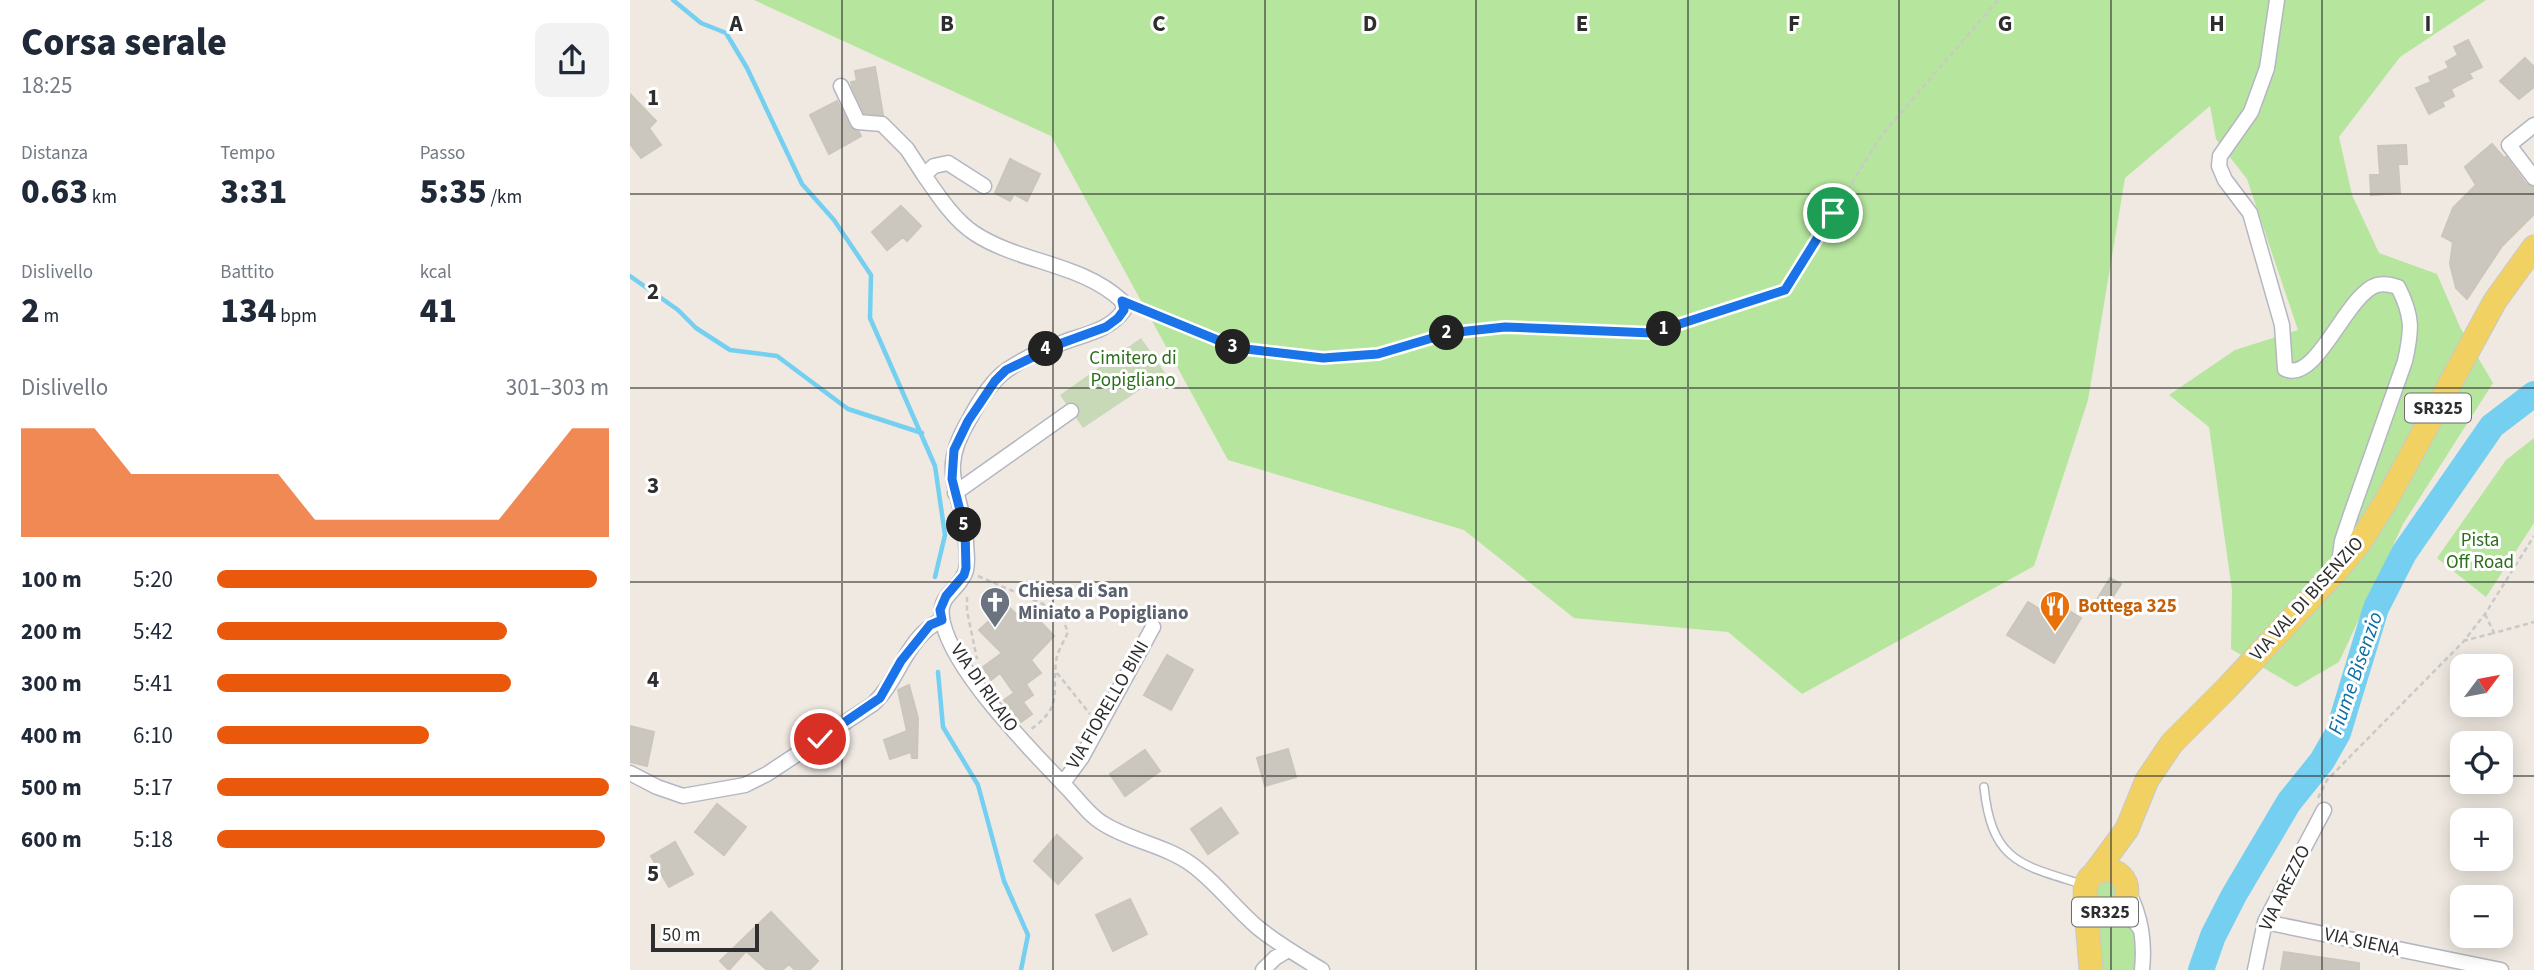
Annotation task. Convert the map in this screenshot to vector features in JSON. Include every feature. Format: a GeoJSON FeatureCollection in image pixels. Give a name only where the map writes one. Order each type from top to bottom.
{"type":"FeatureCollection","features":[{"type":"Feature","properties":{"kind":"main road","name":"VIA VAL DI BISENZIO"},"geometry":{"type":"LineString","coordinates":[[2127,829],[2147,780],[2172,743],[2228,687],[2360,542],[2386,501],[2495,301],[2534,247]]}},
{"type":"Feature","properties":{"kind":"main road","name":"SR325"},"geometry":{"type":"LineString","coordinates":[[2091,961],[2088,885],[2127,829]]}},
{"type":"Feature","properties":{"kind":"main road","name":"SR325"},"geometry":{"type":"LineString","coordinates":[[2091,961],[2099,920],[2120,908],[2126,900],[2127,829]]}},
{"type":"Feature","properties":{"kind":"main road","name":"SR325"},"geometry":{"type":"LineString","coordinates":[[2088,885],[2108,870],[2118,873],[2127,886]]}},
{"type":"Feature","properties":{"kind":"main road","name":"SR325"},"geometry":{"type":"LineString","coordinates":[[2088,885],[2090,905],[2097,910],[2111,912]]}},
{"type":"Feature","properties":{"kind":"street"},"geometry":{"type":"LineString","coordinates":[[2277,0],[2267,68],[2251,112],[2220,156],[2219,166],[2225,180],[2250,213],[2282,325],[2285,369],[2299,370],[2312,361],[2355,302],[2375,285],[2387,284],[2398,288],[2410,317],[2410,335],[2404,361],[2342,541],[2339,568]]}},
{"type":"Feature","properties":{"kind":"street"},"geometry":{"type":"LineString","coordinates":[[841,86],[858,122],[882,124],[907,149],[936,192],[972,232],[993,243],[1102,285],[1122,301],[1124,310],[1106,327],[1030,356],[1006,370],[995,381],[968,421],[954,450],[952,479],[965,530],[964,574]]}},
{"type":"Feature","properties":{"kind":"street"},"geometry":{"type":"LineString","coordinates":[[2534,125],[2509,145],[2534,178]]}},
{"type":"Feature","properties":{"kind":"street"},"geometry":{"type":"LineString","coordinates":[[924,175],[934,166],[948,163],[984,186]]}},
{"type":"Feature","properties":{"kind":"street"},"geometry":{"type":"LineString","coordinates":[[955,493],[1071,411]]}},
{"type":"Feature","properties":{"kind":"street","name":"VIA DI RILAIO"},"geometry":{"type":"LineString","coordinates":[[964,574],[946,596],[940,610],[942,620],[950,643],[961,661],[1019,738],[1101,823],[1190,863],[1256,926],[1288,950],[1322,970]]}},
{"type":"Feature","properties":{"kind":"street"},"geometry":{"type":"LineString","coordinates":[[630,773],[657,788],[683,796],[745,785],[767,774],[873,704],[880,698],[901,661],[915,643],[930,625],[942,620]]}},
{"type":"Feature","properties":{"kind":"street","name":"VIA FIORELLO BINI"},"geometry":{"type":"LineString","coordinates":[[1063,783],[1082,757],[1153,627]]}},
{"type":"Feature","properties":{"kind":"street","name":"VIA AREZZO"},"geometry":{"type":"LineString","coordinates":[[2255,970],[2265,922],[2320,807]]}},
{"type":"Feature","properties":{"kind":"street"},"geometry":{"type":"LineString","coordinates":[[2127,886],[2142,931],[2142,970]]}},
{"type":"Feature","properties":{"kind":"street"},"geometry":{"type":"LineString","coordinates":[[2111,912],[2134,919],[2142,931]]}},
{"type":"Feature","properties":{"kind":"street","name":"VIA SIENA"},"geometry":{"type":"LineString","coordinates":[[2265,922],[2431,964],[2501,970]]}},
{"type":"Feature","properties":{"kind":"street"},"geometry":{"type":"LineString","coordinates":[[1263,970],[1288,950]]}},
{"type":"Feature","properties":{"kind":"lane"},"geometry":{"type":"LineString","coordinates":[[1984,787],[1990,825],[2000,845],[2019,861],[2041,872],[2088,885]]}},
{"type":"Feature","properties":{"kind":"path"},"geometry":{"type":"LineString","coordinates":[[1122,301],[1237,348],[1323,358],[1378,354],[1449,333],[1505,327],[1652,333],[1785,290],[1881,136],[1998,0]]}},
{"type":"Feature","properties":{"kind":"path"},"geometry":{"type":"LineString","coordinates":[[2320,807],[2327,780],[2463,642],[2485,614],[2534,536]]}},
{"type":"Feature","properties":{"kind":"path"},"geometry":{"type":"LineString","coordinates":[[964,574],[968,589],[967,611],[978,668]]}},
{"type":"Feature","properties":{"kind":"path"},"geometry":{"type":"LineString","coordinates":[[964,574],[1043,604],[1062,618],[1068,632],[1056,659],[1054,702],[1048,716],[1019,738]]}},
{"type":"Feature","properties":{"kind":"path"},"geometry":{"type":"LineString","coordinates":[[2485,614],[2494,633]]}},
{"type":"Feature","properties":{"kind":"path"},"geometry":{"type":"LineString","coordinates":[[2463,642],[2534,622]]}},
{"type":"Feature","properties":{"kind":"path"},"geometry":{"type":"LineString","coordinates":[[1056,672],[1080,704],[1100,724]]}},
{"type":"Feature","properties":{"kind":"green space"},"geometry":{"type":"Polygon","coordinates":[[[754,0],[2486,0],[2400,57],[2339,137],[2352,195],[2379,253],[2437,274],[2460,327],[2493,383],[2403,524],[2339,662],[2296,687],[2231,649],[2232,590],[2209,427],[2169,395],[2235,350],[2298,330],[2247,179],[2216,139],[2210,106],[2125,178],[2088,400],[2034,566],[1802,694],[1728,632],[1574,618],[1464,530],[1228,460],[1051,136],[754,0]]]}},
{"type":"Feature","properties":{"kind":"green space","name":"Cimitero di Popigliano"},"geometry":{"type":"Polygon","coordinates":[[[1141,338],[1165,373],[1083,428],[1060,395],[1141,338]]]}},
{"type":"Feature","properties":{"kind":"green space","name":"Pista Off Road"},"geometry":{"type":"Polygon","coordinates":[[[2534,438],[2534,523],[2486,597],[2437,558],[2506,460],[2534,438]]]}},
{"type":"Feature","properties":{"kind":"green space"},"geometry":{"type":"Polygon","coordinates":[[[2108,871],[2121,878],[2127,891],[2119,908],[2109,911],[2097,909],[2087,885],[2092,877],[2108,871]]]}},
{"type":"Feature","properties":{"kind":"green space"},"geometry":{"type":"Polygon","coordinates":[[[2114,913],[2140,932],[2139,970],[2093,970],[2099,929],[2102,922],[2114,913]]]}},
{"type":"Feature","properties":{"kind":"building"},"geometry":{"type":"Polygon","coordinates":[[[2468,40],[2482,67],[2469,73],[2472,78],[2451,89],[2454,96],[2442,102],[2444,106],[2429,114],[2416,88],[2431,82],[2429,77],[2449,68],[2446,62],[2458,55],[2454,47],[2468,40]]]}},
{"type":"Feature","properties":{"kind":"building"},"geometry":{"type":"Polygon","coordinates":[[[2525,58],[2534,67],[2534,87],[2519,99],[2500,81],[2525,58]]]}},
{"type":"Feature","properties":{"kind":"building"},"geometry":{"type":"Polygon","coordinates":[[[875,67],[883,115],[864,113],[851,82],[857,81],[855,71],[875,67]]]}},
{"type":"Feature","properties":{"kind":"building"},"geometry":{"type":"Polygon","coordinates":[[[630,94],[656,121],[649,128],[661,145],[641,158],[630,144],[630,94]]]}},
{"type":"Feature","properties":{"kind":"building"},"geometry":{"type":"Polygon","coordinates":[[[837,101],[850,127],[861,136],[829,154],[810,115],[837,101]]]}},
{"type":"Feature","properties":{"kind":"building"},"geometry":{"type":"Polygon","coordinates":[[[2492,144],[2506,157],[2526,184],[2534,187],[2534,214],[2502,246],[2467,299],[2456,288],[2450,264],[2453,242],[2442,236],[2453,208],[2476,185],[2465,167],[2492,144]]]}},
{"type":"Feature","properties":{"kind":"building"},"geometry":{"type":"Polygon","coordinates":[[[2406,145],[2407,164],[2398,164],[2400,193],[2371,195],[2370,175],[2380,175],[2378,146],[2406,145]]]}},
{"type":"Feature","properties":{"kind":"building"},"geometry":{"type":"Polygon","coordinates":[[[1010,159],[1040,174],[1027,201],[1014,194],[1010,201],[995,193],[1010,159]]]}},
{"type":"Feature","properties":{"kind":"building"},"geometry":{"type":"Polygon","coordinates":[[[901,206],[921,226],[907,241],[903,237],[887,250],[872,232],[901,206]]]}},
{"type":"Feature","properties":{"kind":"building"},"geometry":{"type":"Polygon","coordinates":[[[2110,578],[2121,584],[2108,604],[2098,598],[2110,578]]]}},
{"type":"Feature","properties":{"kind":"building","name":"Bottega 325"},"geometry":{"type":"Polygon","coordinates":[[[2028,602],[2049,615],[2056,603],[2081,618],[2054,663],[2007,635],[2028,602]]]}},
{"type":"Feature","properties":{"kind":"building"},"geometry":{"type":"Polygon","coordinates":[[[1007,605],[1025,623],[1034,615],[1054,636],[1031,660],[1041,673],[1026,684],[1033,695],[1023,702],[1032,714],[1021,722],[1004,700],[1014,693],[1000,673],[991,680],[983,667],[1002,653],[979,630],[1007,605]]]}},
{"type":"Feature","properties":{"kind":"building"},"geometry":{"type":"Polygon","coordinates":[[[1167,655],[1193,670],[1171,710],[1144,695],[1167,655]]]}},
{"type":"Feature","properties":{"kind":"building"},"geometry":{"type":"Polygon","coordinates":[[[909,685],[918,718],[917,758],[912,758],[911,752],[890,759],[884,740],[907,731],[898,690],[909,685]]]}},
{"type":"Feature","properties":{"kind":"building"},"geometry":{"type":"Polygon","coordinates":[[[630,726],[654,732],[647,766],[630,762],[630,726]]]}},
{"type":"Feature","properties":{"kind":"building"},"geometry":{"type":"Polygon","coordinates":[[[1288,749],[1296,777],[1265,786],[1257,758],[1288,749]]]}},
{"type":"Feature","properties":{"kind":"building"},"geometry":{"type":"Polygon","coordinates":[[[1145,750],[1160,771],[1125,796],[1110,774],[1145,750]]]}},
{"type":"Feature","properties":{"kind":"building"},"geometry":{"type":"Polygon","coordinates":[[[717,804],[746,827],[724,855],[695,832],[717,804]]]}},
{"type":"Feature","properties":{"kind":"building"},"geometry":{"type":"Polygon","coordinates":[[[1221,808],[1238,833],[1208,854],[1191,829],[1221,808]]]}},
{"type":"Feature","properties":{"kind":"building"},"geometry":{"type":"Polygon","coordinates":[[[1057,835],[1082,858],[1058,884],[1034,861],[1057,835]]]}},
{"type":"Feature","properties":{"kind":"building"},"geometry":{"type":"Polygon","coordinates":[[[675,842],[693,874],[669,887],[651,856],[675,842]]]}},
{"type":"Feature","properties":{"kind":"building"},"geometry":{"type":"Polygon","coordinates":[[[1130,899],[1147,934],[1113,951],[1096,915],[1130,899]]]}},
{"type":"Feature","properties":{"kind":"building"},"geometry":{"type":"Polygon","coordinates":[[[771,912],[818,961],[809,970],[795,970],[789,964],[782,970],[767,970],[746,951],[729,970],[720,961],[771,912]]]}},
{"type":"Feature","properties":{"kind":"building"},"geometry":{"type":"Polygon","coordinates":[[[2284,952],[2359,963],[2359,970],[2281,970],[2284,952]]]}},
{"type":"Feature","properties":{"kind":"waterway"},"geometry":{"type":"LineString","coordinates":[[673,0],[701,23],[726,33],[747,68],[802,184],[834,220],[871,275],[870,318],[935,466],[945,535],[935,577]]}},
{"type":"Feature","properties":{"kind":"waterway"},"geometry":{"type":"LineString","coordinates":[[630,276],[678,310],[696,328],[730,350],[777,356],[848,409],[922,433]]}},
{"type":"Feature","properties":{"kind":"waterway","name":"Fiume Bisenzio"},"geometry":{"type":"LineString","coordinates":[[2201,970],[2213,936],[2234,895],[2289,802],[2322,761],[2338,733],[2376,608],[2404,553],[2492,426],[2534,394]]}},
{"type":"Feature","properties":{"kind":"waterway"},"geometry":{"type":"LineString","coordinates":[[938,672],[943,727],[978,785],[1004,881],[1028,935],[1021,970]]}},
{"type":"Feature","properties":{"kind":"place","name":"Chiesa di San Miniato a Popigliano"},"geometry":{"type":"Point","coordinates":[995,629]}},
{"type":"Feature","properties":{"kind":"place","name":"Bottega 325"},"geometry":{"type":"Point","coordinates":[2055,633]}},
{"type":"Feature","properties":{"kind":"route"},"geometry":{"type":"LineString","coordinates":[[820,739],[880,698],[901,661],[930,625],[942,620],[940,610],[946,596],[964,575],[967,559],[965,530],[952,479],[954,450],[981,400],[1006,370],[1030,356],[1106,327],[1124,310],[1122,301],[1237,348],[1323,358],[1378,354],[1449,333],[1505,327],[1652,333],[1785,290],[1833,213]]}}]}
